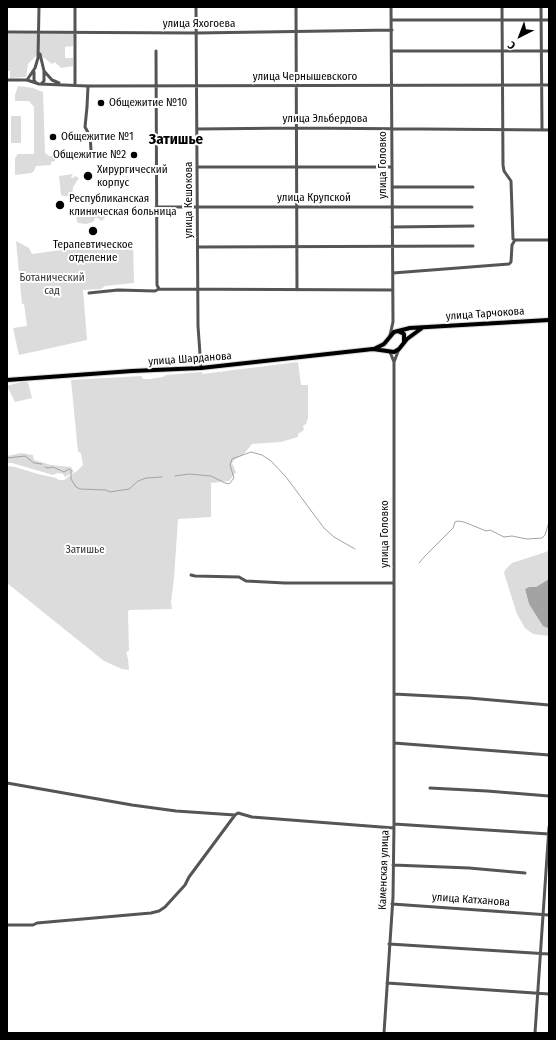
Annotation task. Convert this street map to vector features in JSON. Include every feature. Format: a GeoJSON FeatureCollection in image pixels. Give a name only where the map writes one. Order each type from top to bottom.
{"type":"FeatureCollection","features":[{"type":"Feature","properties":{"kind":"main road","name":"улица Тарчокова"},"geometry":{"type":"LineString","coordinates":[[398,331],[422,328],[549,320]]}},
{"type":"Feature","properties":{"kind":"main road"},"geometry":{"type":"LineString","coordinates":[[373,349],[394,352],[422,328]]}},
{"type":"Feature","properties":{"kind":"main road"},"geometry":{"type":"LineString","coordinates":[[389,351],[386,346],[390,335],[398,331],[404,334],[404,342]]}},
{"type":"Feature","properties":{"kind":"main road"},"geometry":{"type":"LineString","coordinates":[[373,349],[387,341]]}},
{"type":"Feature","properties":{"kind":"main road","name":"улица Шарданова"},"geometry":{"type":"LineString","coordinates":[[7,380],[132,371],[201,368],[373,349]]}},
{"type":"Feature","properties":{"kind":"street"},"geometry":{"type":"LineString","coordinates":[[36,83],[34,79],[39,51],[39,7]]}},
{"type":"Feature","properties":{"kind":"street"},"geometry":{"type":"LineString","coordinates":[[75,7],[75,85]]}},
{"type":"Feature","properties":{"kind":"street","name":"улица Кешокова"},"geometry":{"type":"LineString","coordinates":[[196,7],[199,290],[198,326],[201,368]]}},
{"type":"Feature","properties":{"kind":"street"},"geometry":{"type":"LineString","coordinates":[[296,7],[297,290]]}},
{"type":"Feature","properties":{"kind":"street","name":"улица Головко"},"geometry":{"type":"LineString","coordinates":[[391,7],[393,322]]}},
{"type":"Feature","properties":{"kind":"street"},"geometry":{"type":"LineString","coordinates":[[502,7],[503,165],[504,171],[510,179],[511,184],[513,239],[515,240]]}},
{"type":"Feature","properties":{"kind":"street"},"geometry":{"type":"LineString","coordinates":[[541,7],[542,130]]}},
{"type":"Feature","properties":{"kind":"street"},"geometry":{"type":"LineString","coordinates":[[391,20],[549,20]]}},
{"type":"Feature","properties":{"kind":"street","name":"улица Яхогоева"},"geometry":{"type":"LineString","coordinates":[[7,32],[197,33],[392,30]]}},
{"type":"Feature","properties":{"kind":"street"},"geometry":{"type":"LineString","coordinates":[[39,51],[44,70],[44,81],[41,84]]}},
{"type":"Feature","properties":{"kind":"street"},"geometry":{"type":"LineString","coordinates":[[156,51],[156,285],[159,289]]}},
{"type":"Feature","properties":{"kind":"street"},"geometry":{"type":"LineString","coordinates":[[392,51],[549,51]]}},
{"type":"Feature","properties":{"kind":"street"},"geometry":{"type":"LineString","coordinates":[[7,80],[26,80],[35,69],[40,66],[52,80],[61,84]]}},
{"type":"Feature","properties":{"kind":"street","name":"улица Чернышевского"},"geometry":{"type":"LineString","coordinates":[[26,80],[41,84],[88,86],[549,85]]}},
{"type":"Feature","properties":{"kind":"street"},"geometry":{"type":"LineString","coordinates":[[88,86],[85,127],[90,136],[91,150]]}},
{"type":"Feature","properties":{"kind":"street","name":"улица Эльбердова"},"geometry":{"type":"LineString","coordinates":[[197,129],[392,128],[549,130]]}},
{"type":"Feature","properties":{"kind":"street"},"geometry":{"type":"LineString","coordinates":[[198,167],[392,167]]}},
{"type":"Feature","properties":{"kind":"street"},"geometry":{"type":"LineString","coordinates":[[392,187],[473,187]]}},
{"type":"Feature","properties":{"kind":"street","name":"улица Крупской"},"geometry":{"type":"LineString","coordinates":[[156,206],[472,207]]}},
{"type":"Feature","properties":{"kind":"street"},"geometry":{"type":"LineString","coordinates":[[392,227],[473,226]]}},
{"type":"Feature","properties":{"kind":"street"},"geometry":{"type":"LineString","coordinates":[[515,240],[549,240]]}},
{"type":"Feature","properties":{"kind":"street"},"geometry":{"type":"LineString","coordinates":[[393,273],[509,264],[512,262],[512,245],[515,240]]}},
{"type":"Feature","properties":{"kind":"street"},"geometry":{"type":"LineString","coordinates":[[198,247],[474,246]]}},
{"type":"Feature","properties":{"kind":"street"},"geometry":{"type":"LineString","coordinates":[[89,293],[118,290],[156,291],[159,289],[393,290]]}},
{"type":"Feature","properties":{"kind":"street"},"geometry":{"type":"LineString","coordinates":[[393,322],[398,331]]}},
{"type":"Feature","properties":{"kind":"street"},"geometry":{"type":"LineString","coordinates":[[390,335],[393,322]]}},
{"type":"Feature","properties":{"kind":"street"},"geometry":{"type":"LineString","coordinates":[[394,362],[399,349]]}},
{"type":"Feature","properties":{"kind":"street"},"geometry":{"type":"LineString","coordinates":[[389,351],[394,362]]}},
{"type":"Feature","properties":{"kind":"street","name":"улица Головко"},"geometry":{"type":"LineString","coordinates":[[394,362],[394,707]]}},
{"type":"Feature","properties":{"kind":"street"},"geometry":{"type":"LineString","coordinates":[[191,575],[238,577],[246,581],[285,583],[394,583]]}},
{"type":"Feature","properties":{"kind":"street"},"geometry":{"type":"LineString","coordinates":[[394,694],[469,698],[549,705]]}},
{"type":"Feature","properties":{"kind":"street","name":"Каменская улица"},"geometry":{"type":"LineString","coordinates":[[384,1033],[392,904],[394,826],[394,707]]}},
{"type":"Feature","properties":{"kind":"street"},"geometry":{"type":"LineString","coordinates":[[394,743],[549,754]]}},
{"type":"Feature","properties":{"kind":"street"},"geometry":{"type":"LineString","coordinates":[[7,783],[132,805],[176,811],[235,815],[239,813],[252,817],[549,834]]}},
{"type":"Feature","properties":{"kind":"street"},"geometry":{"type":"LineString","coordinates":[[430,788],[549,796]]}},
{"type":"Feature","properties":{"kind":"street"},"geometry":{"type":"LineString","coordinates":[[7,925],[33,925],[37,923],[159,911],[165,907],[185,885],[189,877],[235,815]]}},
{"type":"Feature","properties":{"kind":"street"},"geometry":{"type":"LineString","coordinates":[[535,1033],[549,827]]}},
{"type":"Feature","properties":{"kind":"street"},"geometry":{"type":"LineString","coordinates":[[393,864],[525,873]]}},
{"type":"Feature","properties":{"kind":"street","name":"улица Катханова"},"geometry":{"type":"LineString","coordinates":[[392,904],[549,915]]}},
{"type":"Feature","properties":{"kind":"street"},"geometry":{"type":"LineString","coordinates":[[389,944],[549,954]]}},
{"type":"Feature","properties":{"kind":"street"},"geometry":{"type":"LineString","coordinates":[[387,983],[549,994]]}},
{"type":"Feature","properties":{"kind":"green space"},"geometry":{"type":"Polygon","coordinates":[[[7,34],[74,34],[73,46],[65,47],[65,58],[73,58],[73,66],[61,68],[55,62],[52,64],[43,57],[37,55],[28,64],[26,77],[10,78],[10,71],[7,71],[7,34]]]}},
{"type":"Feature","properties":{"kind":"green space"},"geometry":{"type":"Polygon","coordinates":[[[18,86],[33,88],[43,92],[45,153],[49,156],[55,156],[55,161],[51,162],[51,165],[36,166],[34,171],[31,173],[15,175],[15,158],[18,154],[34,154],[34,107],[29,101],[15,101],[18,86]]]}},
{"type":"Feature","properties":{"kind":"green space"},"geometry":{"type":"Polygon","coordinates":[[[11,116],[21,116],[21,143],[11,143],[11,116]]]}},
{"type":"Feature","properties":{"kind":"green space"},"geometry":{"type":"Polygon","coordinates":[[[73,174],[71,177],[73,178],[75,176],[79,178],[73,187],[72,196],[61,195],[59,176],[73,174]]]}},
{"type":"Feature","properties":{"kind":"green space"},"geometry":{"type":"Polygon","coordinates":[[[104,211],[105,218],[101,221],[98,218],[95,218],[93,222],[86,224],[78,223],[77,221],[76,217],[104,211]]]}},
{"type":"Feature","properties":{"kind":"green space","name":"Ботанический сад"},"geometry":{"type":"Polygon","coordinates":[[[16,241],[29,248],[32,254],[133,243],[134,283],[105,286],[101,289],[83,290],[87,340],[19,355],[13,328],[27,326],[24,304],[22,304],[16,241]]]}},
{"type":"Feature","properties":{"kind":"green space","name":"Затишье"},"geometry":{"type":"Polygon","coordinates":[[[298,362],[301,385],[308,385],[308,418],[306,424],[303,426],[304,430],[298,434],[298,437],[281,442],[252,444],[243,455],[235,459],[232,463],[236,472],[229,481],[211,483],[211,517],[178,519],[171,602],[172,609],[129,610],[129,651],[126,652],[129,670],[122,669],[104,661],[7,583],[7,466],[64,480],[83,465],[81,453],[78,452],[71,380],[141,376],[143,379],[150,379],[163,377],[166,375],[202,372],[202,374],[298,362]]]}},
{"type":"Feature","properties":{"kind":"green space"},"geometry":{"type":"Polygon","coordinates":[[[21,382],[28,382],[32,398],[15,402],[7,386],[21,382]]]}},
{"type":"Feature","properties":{"kind":"green space"},"geometry":{"type":"Polygon","coordinates":[[[21,453],[33,455],[34,460],[51,465],[71,467],[74,472],[65,477],[63,474],[58,473],[53,475],[12,463],[7,463],[7,456],[21,453]]]}},
{"type":"Feature","properties":{"kind":"green space"},"geometry":{"type":"Polygon","coordinates":[[[549,549],[549,579],[536,587],[529,587],[525,589],[529,604],[546,628],[549,629],[549,636],[533,634],[525,628],[517,614],[504,573],[512,563],[546,552],[549,549]]]}},
{"type":"Feature","properties":{"kind":"shaded area"},"geometry":{"type":"Polygon","coordinates":[[[549,579],[549,629],[543,626],[529,604],[525,589],[529,587],[536,587],[549,579]]]}},
{"type":"Feature","properties":{"kind":"waterway"},"geometry":{"type":"LineString","coordinates":[[175,476],[189,474],[211,476],[229,484],[234,478],[230,465],[232,459],[251,452],[262,455],[271,461],[286,477],[324,528],[334,537],[355,549]]}},
{"type":"Feature","properties":{"kind":"waterway"},"geometry":{"type":"LineString","coordinates":[[7,458],[25,456],[34,463],[42,464]]}},
{"type":"Feature","properties":{"kind":"waterway"},"geometry":{"type":"LineString","coordinates":[[45,467],[53,467],[64,472],[69,469],[71,470],[71,479],[76,487],[80,489],[106,490],[110,492],[129,489],[138,481],[146,478],[162,477]]}},
{"type":"Feature","properties":{"kind":"waterway"},"geometry":{"type":"LineString","coordinates":[[419,563],[453,528],[455,522],[458,521],[486,531],[490,530],[504,537],[512,536],[527,539],[542,538],[545,535],[549,522]]}},
{"type":"Feature","properties":{"kind":"place","name":"Общежитие №10"},"geometry":{"type":"Point","coordinates":[101,103]}},
{"type":"Feature","properties":{"kind":"place","name":"Общежитие №1"},"geometry":{"type":"Point","coordinates":[53,137]}},
{"type":"Feature","properties":{"kind":"place","name":"Общежитие №2"},"geometry":{"type":"Point","coordinates":[134,155]}},
{"type":"Feature","properties":{"kind":"place","name":"Хирургический корпус"},"geometry":{"type":"Point","coordinates":[88,176]}},
{"type":"Feature","properties":{"kind":"place","name":"Республиканская клиническая больница"},"geometry":{"type":"Point","coordinates":[60,205]}},
{"type":"Feature","properties":{"kind":"place","name":"Терапевтическое отделение"},"geometry":{"type":"Point","coordinates":[93,231]}},
{"type":"Feature","properties":{"kind":"district","name":"Затишье"},"geometry":{"type":"Point","coordinates":[176,140]}}]}
